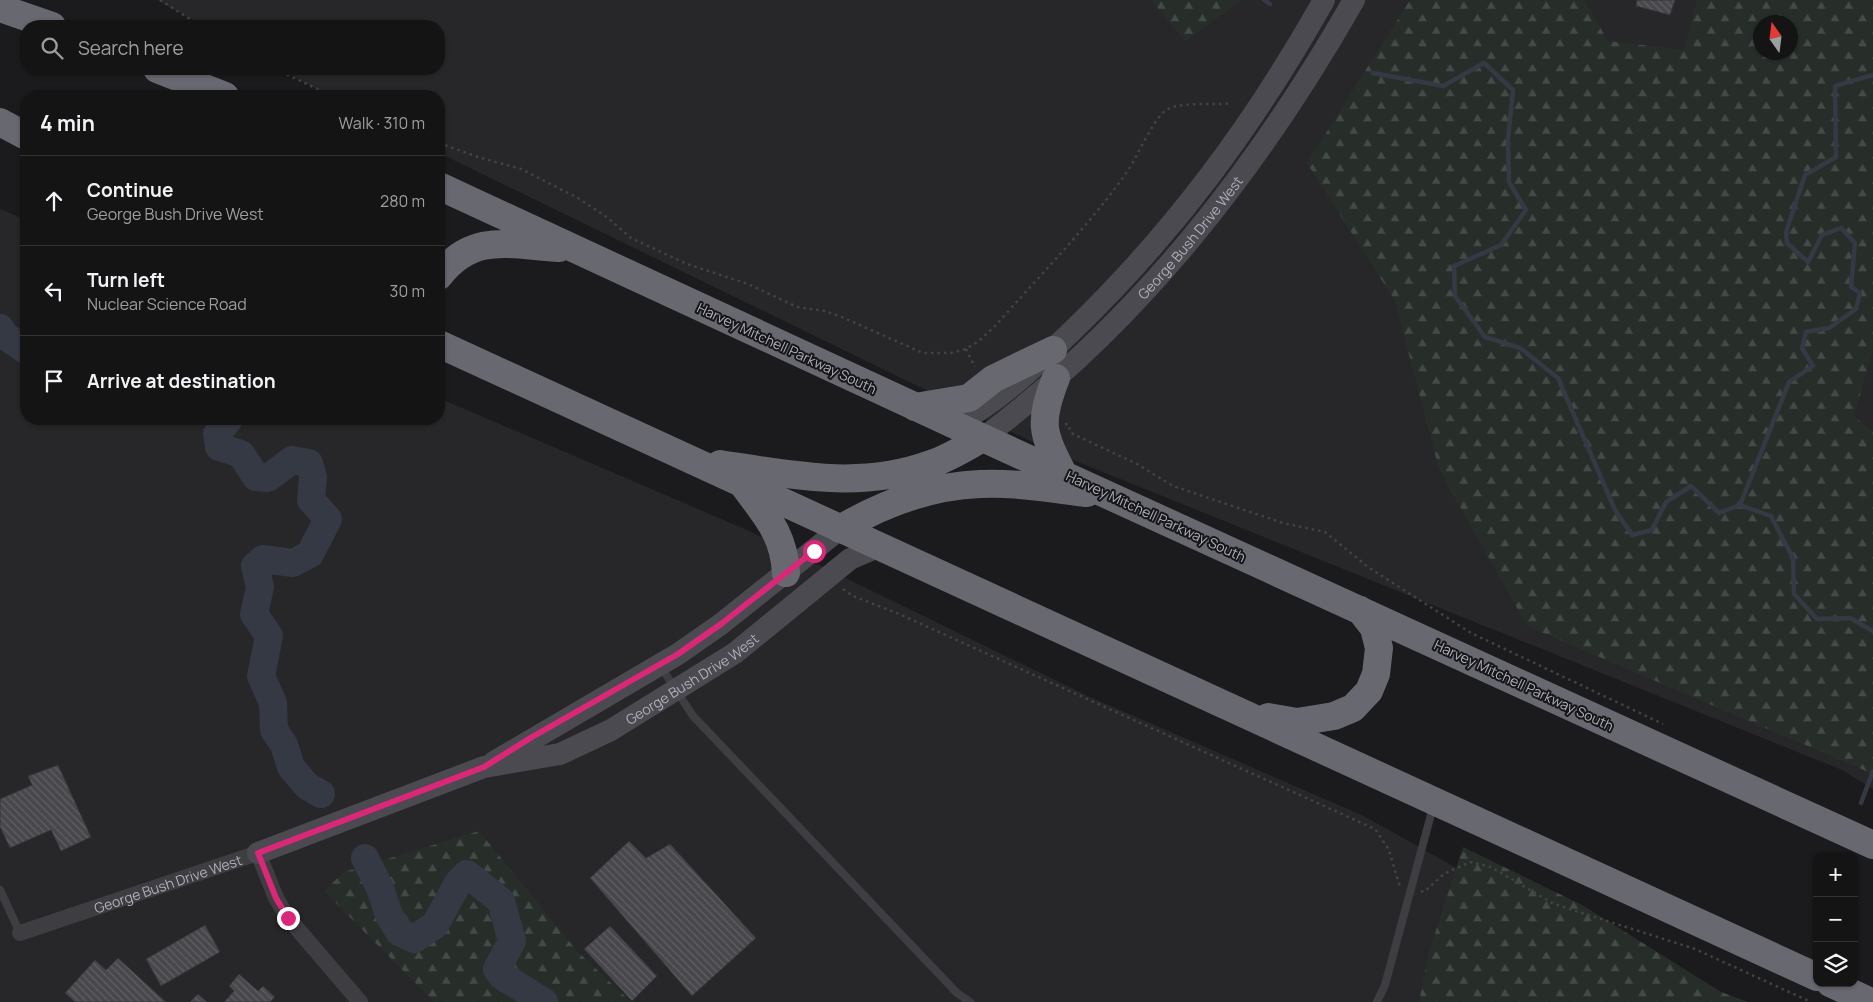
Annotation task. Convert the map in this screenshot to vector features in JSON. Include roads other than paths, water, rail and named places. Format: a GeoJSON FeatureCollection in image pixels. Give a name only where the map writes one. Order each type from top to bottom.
{"type":"FeatureCollection","features":[{"type":"Feature","properties":{"kind":"highway"},"geometry":{"type":"LineString","coordinates":[[0,8],[35,20]]}},
{"type":"Feature","properties":{"kind":"highway"},"geometry":{"type":"LineString","coordinates":[[172,75],[209,90]]}},
{"type":"Feature","properties":{"kind":"highway"},"geometry":{"type":"LineString","coordinates":[[0,122],[20,133]]}},
{"type":"Feature","properties":{"kind":"highway","name":"Harvey Mitchell Parkway South"},"geometry":{"type":"LineString","coordinates":[[445,189],[982,438],[1063,473],[1873,845]]}},
{"type":"Feature","properties":{"kind":"highway"},"geometry":{"type":"LineString","coordinates":[[445,268],[451,260],[468,250],[491,244],[570,248]]}},
{"type":"Feature","properties":{"kind":"highway"},"geometry":{"type":"LineString","coordinates":[[445,343],[688,460],[1813,975]]}},
{"type":"Feature","properties":{"kind":"highway"},"geometry":{"type":"LineString","coordinates":[[915,407],[968,398],[994,379],[1053,350]]}},
{"type":"Feature","properties":{"kind":"highway"},"geometry":{"type":"LineString","coordinates":[[1056,378],[1045,406],[1044,427],[1051,452],[1063,473]]}},
{"type":"Feature","properties":{"kind":"highway"},"geometry":{"type":"LineString","coordinates":[[688,460],[822,479],[880,477],[932,464],[982,438]]}},
{"type":"Feature","properties":{"kind":"highway"},"geometry":{"type":"LineString","coordinates":[[840,530],[886,505],[913,496],[941,489],[981,484],[1025,486],[1113,496]]}},
{"type":"Feature","properties":{"kind":"highway"},"geometry":{"type":"LineString","coordinates":[[743,485],[774,526],[782,543],[786,573]]}},
{"type":"Feature","properties":{"kind":"highway"},"geometry":{"type":"LineString","coordinates":[[1238,712],[1297,722],[1334,716],[1353,708],[1369,691],[1376,674],[1379,659],[1374,628],[1360,610]]}},
{"type":"Feature","properties":{"kind":"highway"},"geometry":{"type":"LineString","coordinates":[[1839,987],[1871,1002]]}},
{"type":"Feature","properties":{"kind":"main road","name":"George Bush Drive West"},"geometry":{"type":"LineString","coordinates":[[954,425],[979,412],[998,398],[1053,350],[1106,298],[1198,194],[1249,124],[1324,0]]}},
{"type":"Feature","properties":{"kind":"main road","name":"George Bush Drive West"},"geometry":{"type":"LineString","coordinates":[[982,438],[1082,357],[1133,305],[1221,204],[1300,90],[1354,0]]}},
{"type":"Feature","properties":{"kind":"main road","name":"George Bush Drive West"},"geometry":{"type":"LineString","coordinates":[[484,767],[532,737],[660,665],[721,624],[840,530]]}},
{"type":"Feature","properties":{"kind":"main road","name":"George Bush Drive West"},"geometry":{"type":"LineString","coordinates":[[258,853],[484,767],[560,754],[611,730],[735,653],[850,559],[878,547]]}},
{"type":"Feature","properties":{"kind":"street","name":"George Bush Drive West"},"geometry":{"type":"LineString","coordinates":[[20,933],[258,853]]}},
{"type":"Feature","properties":{"kind":"street"},"geometry":{"type":"LineString","coordinates":[[258,853],[276,898],[288,918],[360,1002]]}},
{"type":"Feature","properties":{"kind":"lane"},"geometry":{"type":"LineString","coordinates":[[660,665],[693,716],[957,993],[970,1002]]}},
{"type":"Feature","properties":{"kind":"lane"},"geometry":{"type":"LineString","coordinates":[[1377,1002],[1385,985],[1410,887],[1435,803]]}},
{"type":"Feature","properties":{"kind":"lane"},"geometry":{"type":"LineString","coordinates":[[0,890],[20,933]]}},
{"type":"Feature","properties":{"kind":"waterway"},"geometry":{"type":"LineString","coordinates":[[1264,0],[1270,4]]}},
{"type":"Feature","properties":{"kind":"waterway"},"geometry":{"type":"LineString","coordinates":[[1373,73],[1443,86],[1484,63],[1513,90],[1508,139],[1509,182],[1526,210],[1501,245],[1454,266],[1455,296],[1485,337],[1520,348],[1558,378],[1615,510],[1632,535],[1652,530],[1666,502],[1691,486],[1719,513],[1740,505]]}},
{"type":"Feature","properties":{"kind":"waterway"},"geometry":{"type":"LineString","coordinates":[[1873,75],[1835,86],[1836,157],[1805,175],[1786,232],[1787,243],[1808,262],[1822,235],[1841,228],[1855,243],[1851,287],[1860,293],[1856,309],[1829,328],[1806,332],[1802,348],[1813,366],[1789,382],[1740,505],[1771,516],[1793,558],[1794,594],[1817,619],[1850,618],[1873,631]]}},
{"type":"Feature","properties":{"kind":"waterway"},"geometry":{"type":"LineString","coordinates":[[0,328],[5,336],[20,346]]}},
{"type":"Feature","properties":{"kind":"waterway"},"geometry":{"type":"LineString","coordinates":[[224,425],[217,434],[219,447],[241,454],[256,477],[268,478],[292,460],[309,463],[313,477],[311,500],[328,519],[310,554],[293,563],[263,559],[255,566],[260,587],[254,614],[269,636],[261,676],[273,703],[274,730],[284,745],[291,767],[307,786],[321,794]]}},
{"type":"Feature","properties":{"kind":"waterway"},"geometry":{"type":"LineString","coordinates":[[1861,803],[1873,771]]}},
{"type":"Feature","properties":{"kind":"waterway"},"geometry":{"type":"LineString","coordinates":[[365,858],[380,888],[389,915],[399,932],[414,939],[435,925],[458,883],[467,874],[501,901],[512,941],[497,969],[502,976],[544,1002]]}}]}
